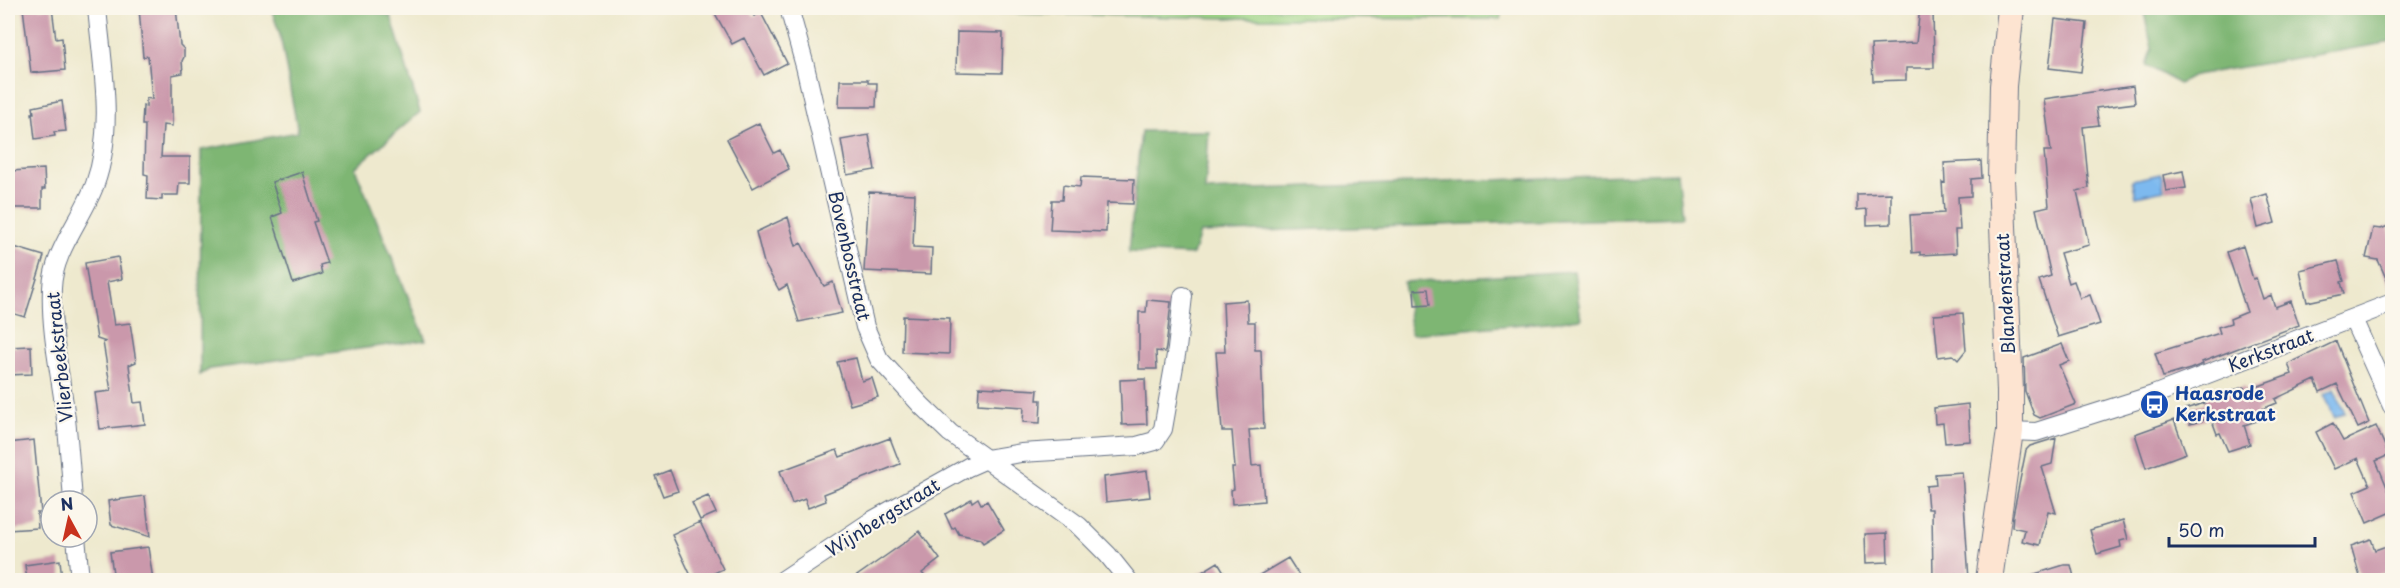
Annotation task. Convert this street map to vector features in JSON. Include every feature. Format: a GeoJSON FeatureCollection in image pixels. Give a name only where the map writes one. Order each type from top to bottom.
{"type":"FeatureCollection","features":[{"type":"Feature","properties":{"kind":"street","name":"Vlierbeekstraat"},"geometry":{"type":"LineString","coordinates":[[72,489],[52,287],[56,266],[96,182],[103,149],[105,105],[96,8]]}},
{"type":"Feature","properties":{"kind":"street","name":"Bovenbosstraat"},"geometry":{"type":"LineString","coordinates":[[789,8],[805,66],[865,327],[879,359],[950,433],[1079,526],[1108,555],[1128,580]]}},
{"type":"Feature","properties":{"kind":"street","name":"Blandenstraat"},"geometry":{"type":"LineString","coordinates":[[1989,580],[2010,431],[2001,179],[2003,86],[2011,8]]}},
{"type":"Feature","properties":{"kind":"street"},"geometry":{"type":"LineString","coordinates":[[986,459],[1021,453],[1137,446],[1155,441],[1163,429],[1177,349],[1183,296]]}},
{"type":"Feature","properties":{"kind":"street","name":"Kerkstraat"},"geometry":{"type":"LineString","coordinates":[[2010,431],[2036,432],[2153,395],[2354,320],[2392,303]]}},
{"type":"Feature","properties":{"kind":"street"},"geometry":{"type":"LineString","coordinates":[[2354,320],[2392,406]]}},
{"type":"Feature","properties":{"kind":"street","name":"Wijnbergstraat"},"geometry":{"type":"LineString","coordinates":[[783,580],[873,520],[986,459]]}},
{"type":"Feature","properties":{"kind":"street"},"geometry":{"type":"LineString","coordinates":[[77,549],[80,580]]}},
{"type":"Feature","properties":{"kind":"green space"},"geometry":{"type":"Polygon","coordinates":[[[271,8],[360,8],[391,16],[420,112],[355,168],[426,340],[210,369],[200,375],[201,150],[298,132],[280,35],[271,8]]]}},
{"type":"Feature","properties":{"kind":"green space"},"geometry":{"type":"Polygon","coordinates":[[[997,8],[1503,8],[1500,19],[1231,18],[997,13],[997,8]]]}},
{"type":"Feature","properties":{"kind":"green space"},"geometry":{"type":"Polygon","coordinates":[[[2143,8],[2392,8],[2392,42],[2195,75],[2179,84],[2146,65],[2152,48],[2143,8]]]}},
{"type":"Feature","properties":{"kind":"green space"},"geometry":{"type":"Polygon","coordinates":[[[1141,131],[1209,131],[1205,191],[1677,173],[1682,217],[1200,233],[1193,255],[1129,252],[1141,131]]]}},
{"type":"Feature","properties":{"kind":"green space"},"geometry":{"type":"Polygon","coordinates":[[[1574,271],[1581,319],[1411,334],[1404,282],[1574,271]]]}},
{"type":"Feature","properties":{"kind":"water"},"geometry":{"type":"Polygon","coordinates":[[[2161,174],[2164,190],[2136,196],[2132,180],[2161,174]]]}},
{"type":"Feature","properties":{"kind":"water"},"geometry":{"type":"Polygon","coordinates":[[[2334,389],[2345,413],[2335,418],[2323,395],[2334,389]]]}},
{"type":"Feature","properties":{"kind":"building"},"geometry":{"type":"Polygon","coordinates":[[[23,8],[52,8],[56,39],[62,38],[65,70],[31,73],[23,8]]]}},
{"type":"Feature","properties":{"kind":"building"},"geometry":{"type":"Polygon","coordinates":[[[139,8],[176,8],[180,45],[184,49],[183,73],[172,75],[172,126],[163,125],[161,157],[190,157],[190,183],[179,183],[178,195],[162,195],[162,200],[147,199],[148,175],[144,174],[143,106],[146,107],[146,98],[152,99],[148,56],[143,57],[139,8]]]}},
{"type":"Feature","properties":{"kind":"building"},"geometry":{"type":"Polygon","coordinates":[[[712,8],[749,8],[754,16],[761,13],[787,63],[764,75],[744,38],[732,44],[712,8]]]}},
{"type":"Feature","properties":{"kind":"building"},"geometry":{"type":"Polygon","coordinates":[[[1920,8],[1933,8],[1934,68],[1906,68],[1906,80],[1873,81],[1871,45],[1916,43],[1920,8]]]}},
{"type":"Feature","properties":{"kind":"building"},"geometry":{"type":"Polygon","coordinates":[[[2055,19],[2087,23],[2081,72],[2049,68],[2055,19]]]}},
{"type":"Feature","properties":{"kind":"building"},"geometry":{"type":"Polygon","coordinates":[[[957,32],[1003,33],[1002,73],[956,72],[957,32]]]}},
{"type":"Feature","properties":{"kind":"building"},"geometry":{"type":"Polygon","coordinates":[[[840,80],[868,80],[868,83],[877,83],[876,107],[839,107],[840,80]]]}},
{"type":"Feature","properties":{"kind":"building"},"geometry":{"type":"Polygon","coordinates":[[[2133,86],[2135,103],[2096,108],[2099,125],[2083,127],[2089,188],[2077,191],[2089,245],[2060,253],[2069,283],[2074,281],[2080,298],[2090,295],[2100,324],[2058,337],[2039,280],[2051,276],[2036,209],[2049,206],[2044,151],[2051,151],[2044,99],[2133,86]]]}},
{"type":"Feature","properties":{"kind":"building"},"geometry":{"type":"Polygon","coordinates":[[[62,101],[66,131],[54,132],[55,136],[35,139],[33,107],[62,101]]]}},
{"type":"Feature","properties":{"kind":"building"},"geometry":{"type":"Polygon","coordinates":[[[759,123],[774,153],[780,150],[789,169],[753,188],[727,139],[759,123]]]}},
{"type":"Feature","properties":{"kind":"building"},"geometry":{"type":"Polygon","coordinates":[[[869,135],[875,170],[847,175],[841,140],[869,135]]]}},
{"type":"Feature","properties":{"kind":"building"},"geometry":{"type":"Polygon","coordinates":[[[1981,161],[1982,178],[1971,179],[1971,196],[1958,197],[1960,230],[1955,230],[1956,253],[1920,255],[1920,252],[1912,253],[1910,215],[1944,213],[1942,182],[1945,183],[1944,163],[1981,161]]]}},
{"type":"Feature","properties":{"kind":"building"},"geometry":{"type":"Polygon","coordinates":[[[44,169],[45,189],[42,189],[42,208],[8,208],[8,181],[11,181],[11,171],[44,169]]]}},
{"type":"Feature","properties":{"kind":"building"},"geometry":{"type":"Polygon","coordinates":[[[2183,171],[2186,188],[2166,191],[2163,175],[2183,171]]]}},
{"type":"Feature","properties":{"kind":"building"},"geometry":{"type":"Polygon","coordinates":[[[302,172],[317,221],[313,222],[327,263],[320,265],[322,274],[293,283],[272,217],[282,213],[272,182],[302,172]]]}},
{"type":"Feature","properties":{"kind":"building"},"geometry":{"type":"Polygon","coordinates":[[[1081,177],[1134,179],[1133,204],[1107,203],[1106,232],[1050,230],[1052,200],[1062,200],[1063,185],[1080,187],[1081,177]]]}},
{"type":"Feature","properties":{"kind":"building"},"geometry":{"type":"Polygon","coordinates":[[[869,192],[915,194],[913,247],[932,248],[931,274],[864,271],[869,192]]]}},
{"type":"Feature","properties":{"kind":"building"},"geometry":{"type":"Polygon","coordinates":[[[1891,193],[1891,224],[1867,225],[1867,209],[1857,210],[1857,194],[1891,193]]]}},
{"type":"Feature","properties":{"kind":"building"},"geometry":{"type":"Polygon","coordinates":[[[2267,194],[2275,223],[2258,228],[2251,199],[2267,194]]]}},
{"type":"Feature","properties":{"kind":"building"},"geometry":{"type":"Polygon","coordinates":[[[788,217],[796,246],[801,243],[824,286],[833,282],[842,313],[799,322],[787,285],[779,290],[764,263],[756,232],[788,217]]]}},
{"type":"Feature","properties":{"kind":"building"},"geometry":{"type":"Polygon","coordinates":[[[2388,226],[2392,238],[2392,292],[2378,260],[2366,258],[2373,228],[2381,229],[2388,226]]]}},
{"type":"Feature","properties":{"kind":"building"},"geometry":{"type":"Polygon","coordinates":[[[2243,246],[2253,279],[2256,278],[2263,299],[2271,295],[2275,307],[2291,301],[2299,325],[2202,362],[2203,364],[2190,369],[2163,377],[2155,353],[2220,333],[2218,327],[2231,323],[2230,319],[2247,312],[2227,252],[2243,246]]]}},
{"type":"Feature","properties":{"kind":"building"},"geometry":{"type":"Polygon","coordinates":[[[14,247],[44,256],[25,317],[8,312],[8,266],[14,247]]]}},
{"type":"Feature","properties":{"kind":"building"},"geometry":{"type":"Polygon","coordinates":[[[118,257],[122,279],[107,282],[114,325],[130,323],[136,362],[129,365],[134,403],[142,402],[145,424],[100,429],[95,393],[111,391],[103,342],[106,342],[97,339],[85,263],[118,257]]]}},
{"type":"Feature","properties":{"kind":"building"},"geometry":{"type":"Polygon","coordinates":[[[2338,261],[2344,281],[2341,282],[2344,294],[2307,302],[2300,270],[2338,261]]]}},
{"type":"Feature","properties":{"kind":"building"},"geometry":{"type":"Polygon","coordinates":[[[1428,289],[1430,305],[1415,306],[1414,290],[1428,289]]]}},
{"type":"Feature","properties":{"kind":"building"},"geometry":{"type":"Polygon","coordinates":[[[1147,300],[1171,302],[1165,352],[1156,351],[1157,369],[1139,369],[1139,312],[1146,312],[1147,300]]]}},
{"type":"Feature","properties":{"kind":"building"},"geometry":{"type":"Polygon","coordinates":[[[1247,300],[1248,322],[1255,322],[1255,350],[1261,350],[1264,429],[1249,430],[1252,466],[1261,465],[1264,501],[1232,504],[1231,490],[1234,489],[1232,468],[1235,468],[1232,431],[1222,431],[1216,352],[1225,352],[1223,302],[1247,300]]]}},
{"type":"Feature","properties":{"kind":"building"},"geometry":{"type":"Polygon","coordinates":[[[1963,313],[1966,350],[1958,360],[1953,355],[1938,357],[1934,315],[1963,313]]]}},
{"type":"Feature","properties":{"kind":"building"},"geometry":{"type":"Polygon","coordinates":[[[903,316],[950,318],[949,354],[902,352],[903,316]]]}},
{"type":"Feature","properties":{"kind":"building"},"geometry":{"type":"Polygon","coordinates":[[[2336,341],[2369,423],[2358,428],[2337,384],[2320,392],[2315,380],[2275,399],[2277,403],[2257,411],[2260,420],[2244,425],[2250,444],[2228,451],[2220,433],[2217,434],[2211,418],[2190,424],[2185,409],[2205,403],[2204,399],[2244,387],[2245,391],[2292,374],[2288,364],[2336,341]]]}},
{"type":"Feature","properties":{"kind":"building"},"geometry":{"type":"Polygon","coordinates":[[[2062,344],[2069,361],[2059,365],[2076,404],[2040,418],[2034,415],[2025,391],[2024,358],[2062,344]]]}},
{"type":"Feature","properties":{"kind":"building"},"geometry":{"type":"Polygon","coordinates":[[[31,346],[32,374],[8,375],[8,347],[31,346]]]}},
{"type":"Feature","properties":{"kind":"building"},"geometry":{"type":"Polygon","coordinates":[[[856,358],[862,381],[872,378],[878,397],[850,405],[837,362],[856,358]]]}},
{"type":"Feature","properties":{"kind":"building"},"geometry":{"type":"Polygon","coordinates":[[[1145,379],[1147,424],[1122,425],[1120,380],[1145,379]]]}},
{"type":"Feature","properties":{"kind":"building"},"geometry":{"type":"Polygon","coordinates":[[[979,387],[1038,390],[1037,400],[1041,400],[1040,423],[1023,422],[1024,407],[978,404],[979,387]]]}},
{"type":"Feature","properties":{"kind":"building"},"geometry":{"type":"Polygon","coordinates":[[[1968,404],[1970,441],[1945,443],[1943,423],[1935,424],[1934,408],[1968,404]]]}},
{"type":"Feature","properties":{"kind":"building"},"geometry":{"type":"Polygon","coordinates":[[[2174,420],[2186,453],[2146,468],[2135,434],[2174,420]]]}},
{"type":"Feature","properties":{"kind":"building"},"geometry":{"type":"Polygon","coordinates":[[[2333,423],[2343,441],[2376,426],[2389,455],[2376,461],[2392,499],[2392,512],[2367,523],[2354,492],[2370,485],[2358,458],[2334,469],[2316,432],[2333,423]]]}},
{"type":"Feature","properties":{"kind":"building"},"geometry":{"type":"Polygon","coordinates":[[[890,438],[900,464],[824,494],[826,501],[808,508],[805,499],[792,504],[780,471],[837,450],[840,457],[890,438]]]}},
{"type":"Feature","properties":{"kind":"building"},"geometry":{"type":"Polygon","coordinates":[[[2056,438],[2052,464],[2042,467],[2056,513],[2048,511],[2040,545],[2022,541],[2025,530],[2012,527],[2026,450],[2030,446],[2056,438]]]}},
{"type":"Feature","properties":{"kind":"building"},"geometry":{"type":"Polygon","coordinates":[[[34,440],[39,492],[38,528],[8,530],[8,443],[34,440]]]}},
{"type":"Feature","properties":{"kind":"building"},"geometry":{"type":"Polygon","coordinates":[[[670,470],[678,491],[663,496],[655,476],[670,470]]]}},
{"type":"Feature","properties":{"kind":"building"},"geometry":{"type":"Polygon","coordinates":[[[1147,471],[1150,497],[1106,502],[1104,477],[1147,471]]]}},
{"type":"Feature","properties":{"kind":"building"},"geometry":{"type":"Polygon","coordinates":[[[1962,472],[1969,580],[1933,580],[1932,509],[1928,509],[1926,486],[1936,485],[1935,474],[1962,472]]]}},
{"type":"Feature","properties":{"kind":"building"},"geometry":{"type":"Polygon","coordinates":[[[145,496],[150,537],[111,525],[108,501],[145,496]]]}},
{"type":"Feature","properties":{"kind":"building"},"geometry":{"type":"Polygon","coordinates":[[[708,496],[716,513],[700,520],[692,503],[708,496]]]}},
{"type":"Feature","properties":{"kind":"building"},"geometry":{"type":"Polygon","coordinates":[[[978,498],[981,504],[987,501],[1004,530],[983,543],[980,539],[959,534],[955,527],[952,529],[945,514],[971,499],[972,502],[978,498]]]}},
{"type":"Feature","properties":{"kind":"building"},"geometry":{"type":"Polygon","coordinates":[[[2123,520],[2128,539],[2120,541],[2121,547],[2097,554],[2090,530],[2123,520]]]}},
{"type":"Feature","properties":{"kind":"building"},"geometry":{"type":"Polygon","coordinates":[[[700,522],[723,569],[699,580],[693,580],[672,535],[700,522]]]}},
{"type":"Feature","properties":{"kind":"building"},"geometry":{"type":"Polygon","coordinates":[[[919,531],[940,559],[922,573],[928,580],[851,580],[904,543],[919,531]]]}},
{"type":"Feature","properties":{"kind":"building"},"geometry":{"type":"Polygon","coordinates":[[[1887,533],[1888,562],[1866,563],[1865,534],[1887,533]]]}},
{"type":"Feature","properties":{"kind":"building"},"geometry":{"type":"Polygon","coordinates":[[[2371,539],[2375,550],[2392,544],[2392,571],[2361,580],[2351,546],[2371,539]]]}},
{"type":"Feature","properties":{"kind":"building"},"geometry":{"type":"Polygon","coordinates":[[[148,547],[153,580],[114,580],[110,552],[148,547]]]}},
{"type":"Feature","properties":{"kind":"building"},"geometry":{"type":"Polygon","coordinates":[[[1288,558],[1302,580],[1251,580],[1288,558]]]}},
{"type":"Feature","properties":{"kind":"building"},"geometry":{"type":"Polygon","coordinates":[[[60,560],[62,580],[27,580],[25,565],[60,560]]]}},
{"type":"Feature","properties":{"kind":"building"},"geometry":{"type":"Polygon","coordinates":[[[1218,562],[1229,580],[1189,580],[1218,562]]]}},
{"type":"Feature","properties":{"kind":"building"},"geometry":{"type":"Polygon","coordinates":[[[2071,565],[2074,577],[2063,580],[2026,580],[2025,577],[2071,565]]]}},
{"type":"Feature","properties":{"kind":"place","name":"Haasrode Kerkstraat"},"geometry":{"type":"Point","coordinates":[2154,404]}}]}
